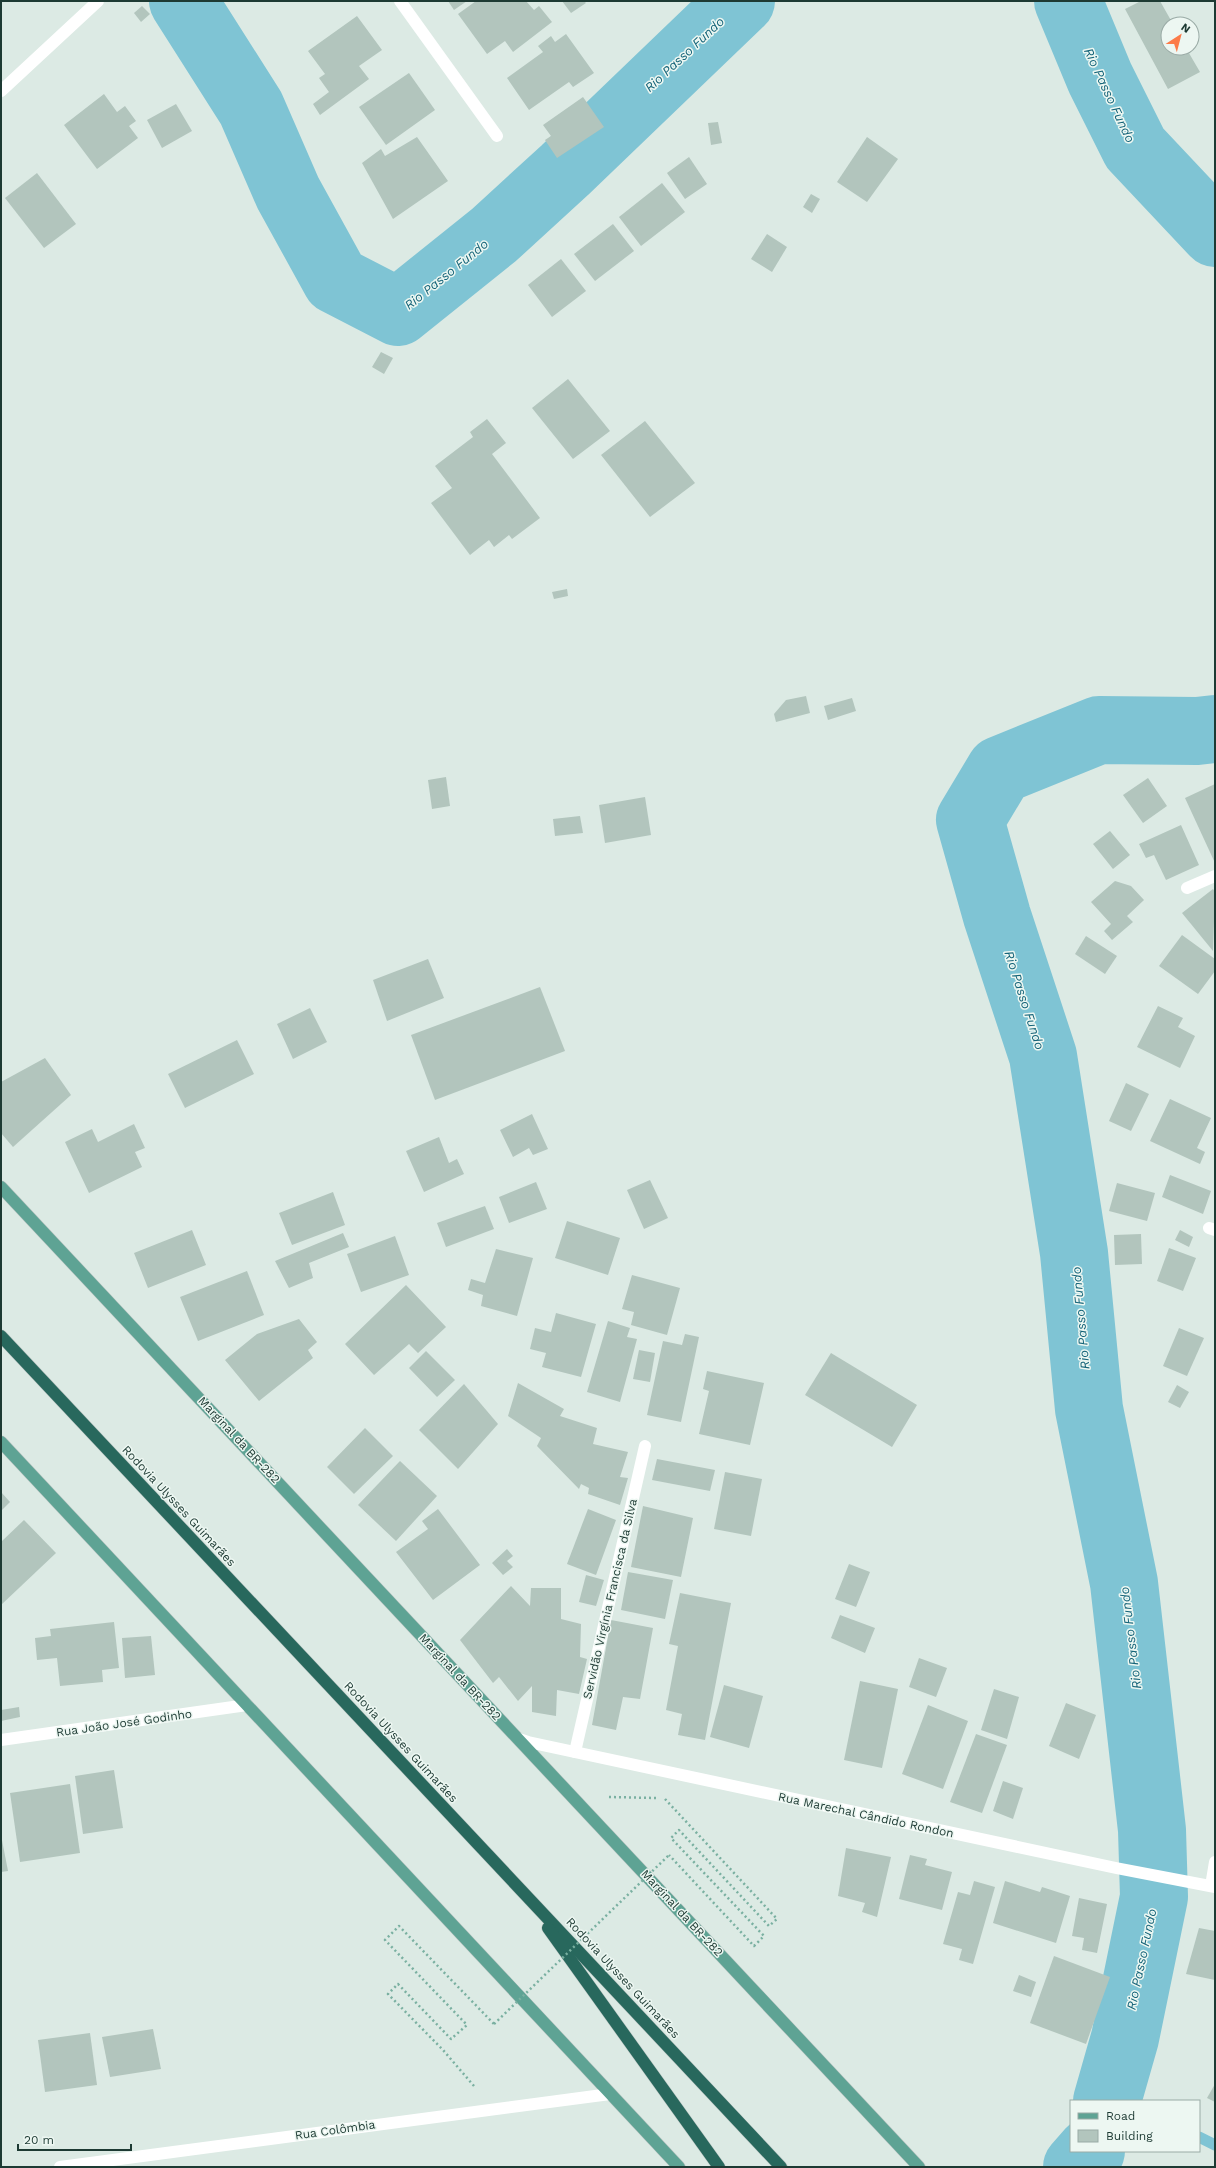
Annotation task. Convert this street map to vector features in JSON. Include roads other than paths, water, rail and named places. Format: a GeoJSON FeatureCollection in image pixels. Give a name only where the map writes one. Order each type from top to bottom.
{"type":"FeatureCollection","features":[{"type":"Feature","properties":{"kind":"highway","name":"Rodovia Ulysses Guimarães"},"geometry":{"type":"LineString","coordinates":[[1,1336],[781,2167]]}},
{"type":"Feature","properties":{"kind":"highway"},"geometry":{"type":"LineString","coordinates":[[521,1890],[719,2167]]}},
{"type":"Feature","properties":{"kind":"main road","name":"Marginal da BR-282"},"geometry":{"type":"LineString","coordinates":[[1,1187],[920,2167]]}},
{"type":"Feature","properties":{"kind":"main road"},"geometry":{"type":"LineString","coordinates":[[1,1442],[679,2167]]}},
{"type":"Feature","properties":{"kind":"street"},"geometry":{"type":"LineString","coordinates":[[1,92],[98,1]]}},
{"type":"Feature","properties":{"kind":"street"},"geometry":{"type":"LineString","coordinates":[[400,1],[497,136]]}},
{"type":"Feature","properties":{"kind":"street"},"geometry":{"type":"LineString","coordinates":[[1187,888],[1215,876]]}},
{"type":"Feature","properties":{"kind":"street","name":"Servidão Virgínia Francisca da Silva"},"geometry":{"type":"LineString","coordinates":[[575,1752],[645,1446]]}},
{"type":"Feature","properties":{"kind":"street","name":"Rua João José Godinho"},"geometry":{"type":"LineString","coordinates":[[1,1740],[247,1705]]}},
{"type":"Feature","properties":{"kind":"street","name":"Rua Marechal Cândido Rondon"},"geometry":{"type":"LineString","coordinates":[[518,1739],[1116,1868],[1213,1887]]}},
{"type":"Feature","properties":{"kind":"street"},"geometry":{"type":"LineString","coordinates":[[1213,1887],[1215,1862]]}},
{"type":"Feature","properties":{"kind":"street","name":"Rua Colômbia"},"geometry":{"type":"LineString","coordinates":[[60,2167],[610,2094]]}},
{"type":"Feature","properties":{"kind":"waterway","name":"Rio Passo Fundo"},"geometry":{"type":"LineString","coordinates":[[183,1],[251,108],[288,193],[336,280],[398,312],[494,235],[565,170],[741,1]]}},
{"type":"Feature","properties":{"kind":"waterway","name":"Rio Passo Fundo"},"geometry":{"type":"LineString","coordinates":[[1068,1],[1100,78],[1135,148],[1215,233]]}},
{"type":"Feature","properties":{"kind":"waterway","name":"Rio Passo Fundo"},"geometry":{"type":"LineString","coordinates":[[1107,2100],[1125,2038],[1154,1897],[1152,1830],[1124,1583],[1089,1409],[1074,1253],[1043,1056],[997,916],[970,820],[1000,770],[1099,730],[1197,731],[1215,729]]}},
{"type":"Feature","properties":{"kind":"waterway"},"geometry":{"type":"LineString","coordinates":[[1200,2138],[1215,2145]]}},
{"type":"Feature","properties":{"kind":"waterway","name":"Rio Passo Fundo"},"geometry":{"type":"LineString","coordinates":[[1077,2167],[1090,2152]]}}]}
